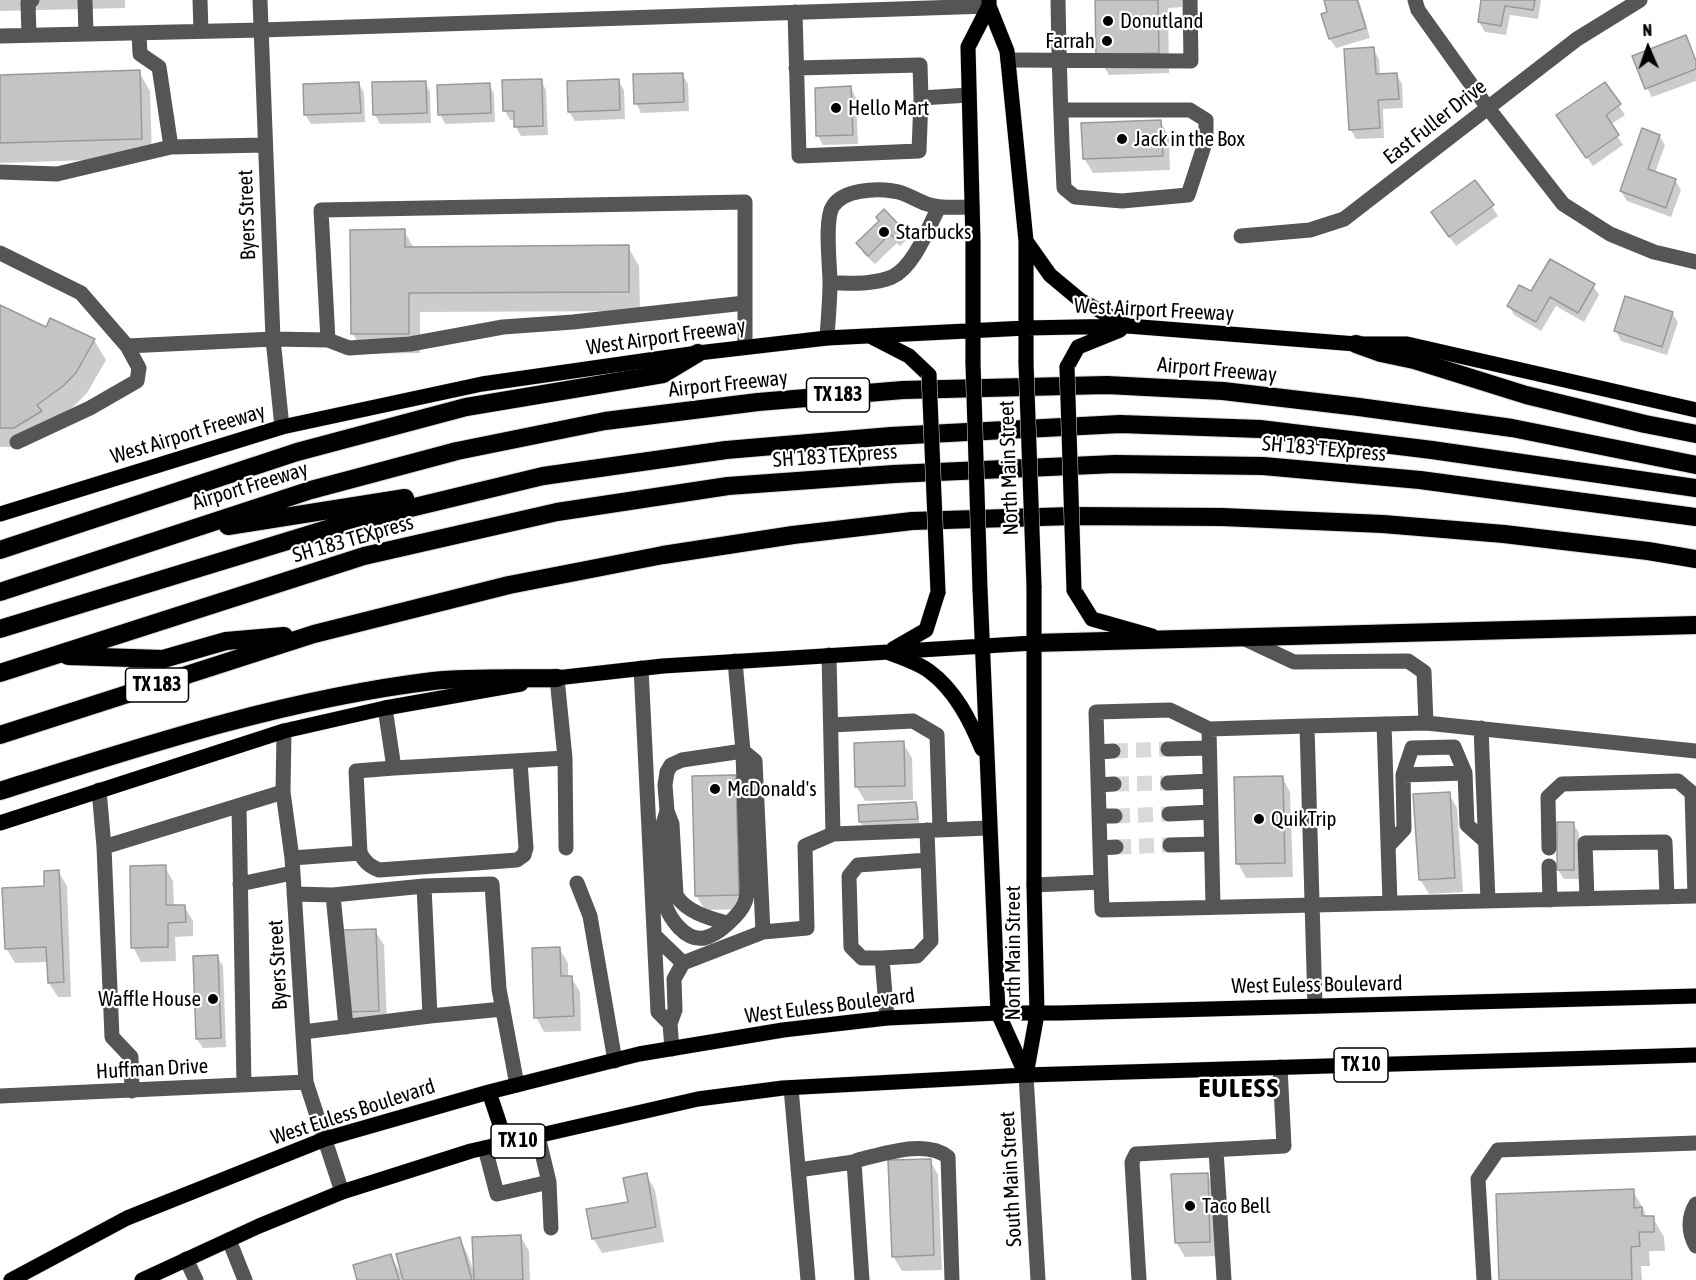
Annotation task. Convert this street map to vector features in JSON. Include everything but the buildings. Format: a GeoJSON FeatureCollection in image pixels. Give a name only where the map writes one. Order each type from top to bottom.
{"type":"FeatureCollection","features":[{"type":"Feature","properties":{"kind":"highway"},"geometry":{"type":"LineString","coordinates":[[1356,345],[1414,360],[1526,395],[1696,434]]}},
{"type":"Feature","properties":{"kind":"highway"},"geometry":{"type":"LineString","coordinates":[[0,550],[297,452],[466,407],[663,374],[698,353]]}},
{"type":"Feature","properties":{"kind":"highway","name":"Airport Freeway"},"geometry":{"type":"LineString","coordinates":[[0,592],[311,490],[457,450],[605,421],[758,402],[903,390],[1107,385],[1223,391],[1512,428],[1696,465]]}},
{"type":"Feature","properties":{"kind":"highway","name":"SH 183 TEXpress"},"geometry":{"type":"LineString","coordinates":[[0,629],[340,525],[543,476],[726,450],[891,436],[1120,424],[1260,429],[1432,450],[1696,488]]}},
{"type":"Feature","properties":{"kind":"highway","name":"SH 183 TEXpress"},"geometry":{"type":"LineString","coordinates":[[0,673],[364,556],[557,512],[728,486],[894,474],[1114,464],[1263,466],[1420,480],[1696,517]]}},
{"type":"Feature","properties":{"kind":"highway"},"geometry":{"type":"LineString","coordinates":[[170,535],[543,476]]}},
{"type":"Feature","properties":{"kind":"highway","name":"TX 183"},"geometry":{"type":"LineString","coordinates":[[0,735],[314,634],[509,585],[599,566],[793,535],[912,520],[1072,516],[1222,517],[1360,523],[1504,534],[1696,559]]}},
{"type":"Feature","properties":{"kind":"highway"},"geometry":{"type":"LineString","coordinates":[[1033,643],[1696,625]]}},
{"type":"Feature","properties":{"kind":"highway"},"geometry":{"type":"LineString","coordinates":[[54,655],[163,659],[226,641],[314,634]]}},
{"type":"Feature","properties":{"kind":"highway"},"geometry":{"type":"LineString","coordinates":[[0,790],[166,738],[354,693],[436,681],[557,678]]}},
{"type":"Feature","properties":{"kind":"main road","name":"North Main Street"},"geometry":{"type":"LineString","coordinates":[[989,3],[1007,51],[1026,241],[1026,363],[1034,586],[1034,885],[1037,1014],[1026,1075]]}},
{"type":"Feature","properties":{"kind":"main road","name":"North Main Street"},"geometry":{"type":"LineString","coordinates":[[989,3],[968,47],[972,331],[981,645],[998,1013],[1026,1075]]}},
{"type":"Feature","properties":{"kind":"main road"},"geometry":{"type":"LineString","coordinates":[[1026,241],[1050,275],[1080,300],[1128,326]]}},
{"type":"Feature","properties":{"kind":"main road"},"geometry":{"type":"LineString","coordinates":[[1128,326],[1078,346],[1066,367],[1074,590],[1092,619],[1162,640]]}},
{"type":"Feature","properties":{"kind":"main road","name":"West Airport Freeway"},"geometry":{"type":"LineString","coordinates":[[0,514],[282,427],[482,384],[698,353],[827,338],[1026,328],[1128,326],[1356,345],[1407,344],[1696,410]]}},
{"type":"Feature","properties":{"kind":"main road"},"geometry":{"type":"LineString","coordinates":[[870,336],[909,356],[928,375],[938,592],[926,630],[887,651]]}},
{"type":"Feature","properties":{"kind":"main road"},"geometry":{"type":"LineString","coordinates":[[0,823],[284,731],[385,708],[557,678],[641,668],[1033,643]]}},
{"type":"Feature","properties":{"kind":"main road"},"geometry":{"type":"LineString","coordinates":[[887,651],[928,671],[956,699],[972,726],[986,758]]}},
{"type":"Feature","properties":{"kind":"main road","name":"West Euless Boulevard"},"geometry":{"type":"LineString","coordinates":[[11,1280],[127,1218],[325,1139],[489,1092],[639,1054],[672,1048],[783,1030],[887,1018],[998,1013],[1037,1014],[1696,996]]}},
{"type":"Feature","properties":{"kind":"main road","name":"TX 10"},"geometry":{"type":"LineString","coordinates":[[142,1280],[229,1239],[342,1192],[485,1148],[698,1099],[791,1088],[1026,1075],[1696,1055]]}},
{"type":"Feature","properties":{"kind":"main road"},"geometry":{"type":"LineString","coordinates":[[489,1092],[506,1143]]}},
{"type":"Feature","properties":{"kind":"street"},"geometry":{"type":"LineString","coordinates":[[29,35],[28,3],[32,0]]}},
{"type":"Feature","properties":{"kind":"street"},"geometry":{"type":"LineString","coordinates":[[85,0],[86,34]]}},
{"type":"Feature","properties":{"kind":"street"},"geometry":{"type":"LineString","coordinates":[[200,0],[201,31]]}},
{"type":"Feature","properties":{"kind":"street","name":"Byers Street"},"geometry":{"type":"LineString","coordinates":[[260,0],[273,339],[282,427]]}},
{"type":"Feature","properties":{"kind":"street"},"geometry":{"type":"LineString","coordinates":[[1058,0],[1059,61],[1064,188],[1075,197],[1122,201],[1188,195],[1206,140],[1206,120],[1190,110],[1061,110]]}},
{"type":"Feature","properties":{"kind":"street"},"geometry":{"type":"LineString","coordinates":[[1008,60],[1191,62],[1190,0]]}},
{"type":"Feature","properties":{"kind":"street"},"geometry":{"type":"LineString","coordinates":[[1415,0],[1418,10],[1488,108],[1563,204],[1610,234],[1654,252],[1696,262]]}},
{"type":"Feature","properties":{"kind":"street","name":"East Fuller Drive"},"geometry":{"type":"LineString","coordinates":[[1241,236],[1310,230],[1344,219],[1577,39],[1640,0]]}},
{"type":"Feature","properties":{"kind":"street"},"geometry":{"type":"LineString","coordinates":[[0,36],[261,30],[795,12],[989,3]]}},
{"type":"Feature","properties":{"kind":"street"},"geometry":{"type":"LineString","coordinates":[[795,12],[796,68],[799,156],[919,151],[920,65],[796,68]]}},
{"type":"Feature","properties":{"kind":"street"},"geometry":{"type":"LineString","coordinates":[[139,33],[140,54],[159,67],[171,147]]}},
{"type":"Feature","properties":{"kind":"street"},"geometry":{"type":"LineString","coordinates":[[921,98],[969,95]]}},
{"type":"Feature","properties":{"kind":"street"},"geometry":{"type":"LineString","coordinates":[[0,171],[57,174],[171,147],[266,145]]}},
{"type":"Feature","properties":{"kind":"street"},"geometry":{"type":"LineString","coordinates":[[827,338],[830,283],[828,215],[833,204],[847,195],[866,191],[892,190],[939,207],[972,207]]}},
{"type":"Feature","properties":{"kind":"street"},"geometry":{"type":"LineString","coordinates":[[328,340],[321,210],[746,202],[745,347]]}},
{"type":"Feature","properties":{"kind":"street"},"geometry":{"type":"LineString","coordinates":[[830,283],[871,282],[893,277],[912,259],[939,207]]}},
{"type":"Feature","properties":{"kind":"street"},"geometry":{"type":"LineString","coordinates":[[0,253],[81,293],[127,346],[139,368],[137,381],[90,408],[17,442]]}},
{"type":"Feature","properties":{"kind":"street"},"geometry":{"type":"LineString","coordinates":[[127,346],[273,339],[328,340],[349,348],[410,344],[503,327],[573,322],[745,303]]}},
{"type":"Feature","properties":{"kind":"street"},"geometry":{"type":"LineString","coordinates":[[1245,639],[1294,662],[1408,661],[1424,672],[1426,723]]}},
{"type":"Feature","properties":{"kind":"street"},"geometry":{"type":"LineString","coordinates":[[829,655],[833,834]]}},
{"type":"Feature","properties":{"kind":"street"},"geometry":{"type":"LineString","coordinates":[[667,811],[663,824],[665,903],[669,916],[678,927],[696,937],[703,938],[712,935],[739,913],[745,902],[747,888],[743,751],[735,662]]}},
{"type":"Feature","properties":{"kind":"street"},"geometry":{"type":"LineString","coordinates":[[641,668],[658,1011],[670,1024]]}},
{"type":"Feature","properties":{"kind":"street"},"geometry":{"type":"LineString","coordinates":[[557,678],[565,758],[566,848]]}},
{"type":"Feature","properties":{"kind":"street"},"geometry":{"type":"LineString","coordinates":[[385,708],[394,768]]}},
{"type":"Feature","properties":{"kind":"street"},"geometry":{"type":"LineString","coordinates":[[1549,848],[1548,796],[1562,784],[1678,781],[1692,793],[1696,896],[1102,910],[1098,785],[1105,751],[1096,712],[1170,710],[1209,729],[1426,723],[1696,751]]}},
{"type":"Feature","properties":{"kind":"street"},"geometry":{"type":"LineString","coordinates":[[831,725],[913,721],[938,735],[933,830],[928,860],[931,941],[917,956],[862,958],[851,946],[849,876],[858,865],[928,860]]}},
{"type":"Feature","properties":{"kind":"street"},"geometry":{"type":"LineString","coordinates":[[1384,724],[1390,903]]}},
{"type":"Feature","properties":{"kind":"street"},"geometry":{"type":"LineString","coordinates":[[1307,726],[1315,1006]]}},
{"type":"Feature","properties":{"kind":"street"},"geometry":{"type":"LineString","coordinates":[[1481,728],[1488,901]]}},
{"type":"Feature","properties":{"kind":"street"},"geometry":{"type":"LineString","coordinates":[[1209,729],[1213,907]]}},
{"type":"Feature","properties":{"kind":"street","name":"Byers Street"},"geometry":{"type":"LineString","coordinates":[[284,731],[284,792],[292,865],[306,1082],[342,1192]]}},
{"type":"Feature","properties":{"kind":"street"},"geometry":{"type":"LineString","coordinates":[[1388,846],[1404,829],[1403,775],[1412,748],[1454,747],[1465,773],[1467,825],[1485,841]]}},
{"type":"Feature","properties":{"kind":"street"},"geometry":{"type":"LineString","coordinates":[[1168,749],[1209,748]]}},
{"type":"Feature","properties":{"kind":"street"},"geometry":{"type":"LineString","coordinates":[[727,923],[706,917],[689,908],[676,895],[672,824],[667,811],[665,785],[667,772],[671,765],[682,760],[743,751]]}},
{"type":"Feature","properties":{"kind":"street"},"geometry":{"type":"LineString","coordinates":[[743,751],[754,761],[763,932]]}},
{"type":"Feature","properties":{"kind":"street"},"geometry":{"type":"LineString","coordinates":[[520,761],[526,848],[524,855],[517,860],[379,870],[364,861],[360,853],[356,771],[565,758]]}},
{"type":"Feature","properties":{"kind":"street"},"geometry":{"type":"LineString","coordinates":[[1403,775],[1465,773]]}},
{"type":"Feature","properties":{"kind":"street"},"geometry":{"type":"LineString","coordinates":[[1168,783],[1210,781]]}},
{"type":"Feature","properties":{"kind":"street"},"geometry":{"type":"LineString","coordinates":[[1098,785],[1114,784]]}},
{"type":"Feature","properties":{"kind":"street"},"geometry":{"type":"LineString","coordinates":[[99,790],[104,847],[112,1037],[131,1057],[132,1091]]}},
{"type":"Feature","properties":{"kind":"street"},"geometry":{"type":"LineString","coordinates":[[104,847],[284,792]]}},
{"type":"Feature","properties":{"kind":"street"},"geometry":{"type":"LineString","coordinates":[[239,806],[244,1085]]}},
{"type":"Feature","properties":{"kind":"street"},"geometry":{"type":"LineString","coordinates":[[648,808],[667,811]]}},
{"type":"Feature","properties":{"kind":"street"},"geometry":{"type":"LineString","coordinates":[[1170,814],[1211,812]]}},
{"type":"Feature","properties":{"kind":"street"},"geometry":{"type":"LineString","coordinates":[[1099,816],[1115,816]]}},
{"type":"Feature","properties":{"kind":"street"},"geometry":{"type":"LineString","coordinates":[[672,1048],[670,1024],[675,1010],[674,979],[683,963],[763,932],[807,928],[805,846],[833,834],[989,828]]}},
{"type":"Feature","properties":{"kind":"street"},"geometry":{"type":"LineString","coordinates":[[1587,899],[1585,843],[1665,842],[1667,897]]}},
{"type":"Feature","properties":{"kind":"street"},"geometry":{"type":"LineString","coordinates":[[1170,845],[1211,844]]}},
{"type":"Feature","properties":{"kind":"street"},"geometry":{"type":"LineString","coordinates":[[1100,848],[1116,847]]}},
{"type":"Feature","properties":{"kind":"street"},"geometry":{"type":"LineString","coordinates":[[240,884],[292,865],[360,853]]}},
{"type":"Feature","properties":{"kind":"street"},"geometry":{"type":"LineString","coordinates":[[1549,866],[1550,900]]}},
{"type":"Feature","properties":{"kind":"street"},"geometry":{"type":"LineString","coordinates":[[1034,885],[1101,882]]}},
{"type":"Feature","properties":{"kind":"street"},"geometry":{"type":"LineString","coordinates":[[577,883],[590,916],[615,1061]]}},
{"type":"Feature","properties":{"kind":"street"},"geometry":{"type":"LineString","coordinates":[[294,894],[333,895],[424,886],[492,884],[499,989],[517,1085]]}},
{"type":"Feature","properties":{"kind":"street"},"geometry":{"type":"LineString","coordinates":[[424,886],[430,1016]]}},
{"type":"Feature","properties":{"kind":"street"},"geometry":{"type":"LineString","coordinates":[[333,895],[346,1027]]}},
{"type":"Feature","properties":{"kind":"street"},"geometry":{"type":"LineString","coordinates":[[655,936],[683,963]]}},
{"type":"Feature","properties":{"kind":"street"},"geometry":{"type":"LineString","coordinates":[[882,958],[887,1018]]}},
{"type":"Feature","properties":{"kind":"street"},"geometry":{"type":"LineString","coordinates":[[303,1032],[502,1009]]}},
{"type":"Feature","properties":{"kind":"street"},"geometry":{"type":"LineString","coordinates":[[1139,1280],[1132,1162],[1136,1154],[1284,1146],[1280,1067]]}},
{"type":"Feature","properties":{"kind":"street","name":"South Main Street"},"geometry":{"type":"LineString","coordinates":[[1026,1075],[1038,1280]]}},
{"type":"Feature","properties":{"kind":"street","name":"Huffman Drive"},"geometry":{"type":"LineString","coordinates":[[0,1096],[306,1082]]}},
{"type":"Feature","properties":{"kind":"street"},"geometry":{"type":"LineString","coordinates":[[791,1088],[808,1280]]}},
{"type":"Feature","properties":{"kind":"street"},"geometry":{"type":"LineString","coordinates":[[538,1136],[549,1182],[551,1228]]}},
{"type":"Feature","properties":{"kind":"street"},"geometry":{"type":"LineString","coordinates":[[1484,1280],[1478,1179],[1498,1150],[1696,1143]]}},
{"type":"Feature","properties":{"kind":"street"},"geometry":{"type":"LineString","coordinates":[[485,1148],[497,1194],[549,1182]]}},
{"type":"Feature","properties":{"kind":"street"},"geometry":{"type":"LineString","coordinates":[[798,1170],[854,1162],[902,1150],[940,1151],[948,1157],[952,1280]]}},
{"type":"Feature","properties":{"kind":"street"},"geometry":{"type":"LineString","coordinates":[[1216,1150],[1224,1280]]}},
{"type":"Feature","properties":{"kind":"street"},"geometry":{"type":"LineString","coordinates":[[854,1162],[862,1280]]}},
{"type":"Feature","properties":{"kind":"street"},"geometry":{"type":"LineString","coordinates":[[1696,1204],[1689,1223],[1691,1237],[1696,1246]]}},
{"type":"Feature","properties":{"kind":"street"},"geometry":{"type":"LineString","coordinates":[[229,1239],[245,1280]]}},
{"type":"Feature","properties":{"kind":"street"},"geometry":{"type":"LineString","coordinates":[[186,1259],[196,1280]]}},
{"type":"Feature","properties":{"kind":"tunnel"},"geometry":{"type":"LineString","coordinates":[[1113,751],[1168,749]]}},
{"type":"Feature","properties":{"kind":"tunnel"},"geometry":{"type":"LineString","coordinates":[[1114,784],[1168,783]]}},
{"type":"Feature","properties":{"kind":"tunnel"},"geometry":{"type":"LineString","coordinates":[[1115,816],[1169,814]]}},
{"type":"Feature","properties":{"kind":"tunnel"},"geometry":{"type":"LineString","coordinates":[[1116,847],[1170,845]]}},
{"type":"Feature","properties":{"kind":"place","name":"Donutland"},"geometry":{"type":"Point","coordinates":[1108,21]}},
{"type":"Feature","properties":{"kind":"place","name":"Farrah"},"geometry":{"type":"Point","coordinates":[1107,41]}},
{"type":"Feature","properties":{"kind":"place","name":"Hello Mart"},"geometry":{"type":"Point","coordinates":[836,108]}},
{"type":"Feature","properties":{"kind":"place","name":"Jack in the Box"},"geometry":{"type":"Point","coordinates":[1122,139]}},
{"type":"Feature","properties":{"kind":"place","name":"Starbucks"},"geometry":{"type":"Point","coordinates":[884,232]}},
{"type":"Feature","properties":{"kind":"place","name":"McDonald's"},"geometry":{"type":"Point","coordinates":[715,789]}},
{"type":"Feature","properties":{"kind":"place","name":"QuikTrip"},"geometry":{"type":"Point","coordinates":[1259,819]}},
{"type":"Feature","properties":{"kind":"place","name":"Waffle House"},"geometry":{"type":"Point","coordinates":[213,999]}},
{"type":"Feature","properties":{"kind":"place","name":"Taco Bell"},"geometry":{"type":"Point","coordinates":[1190,1206]}},
{"type":"Feature","properties":{"kind":"district","name":"EULESS"},"geometry":{"type":"Point","coordinates":[1239,1088]}}]}
